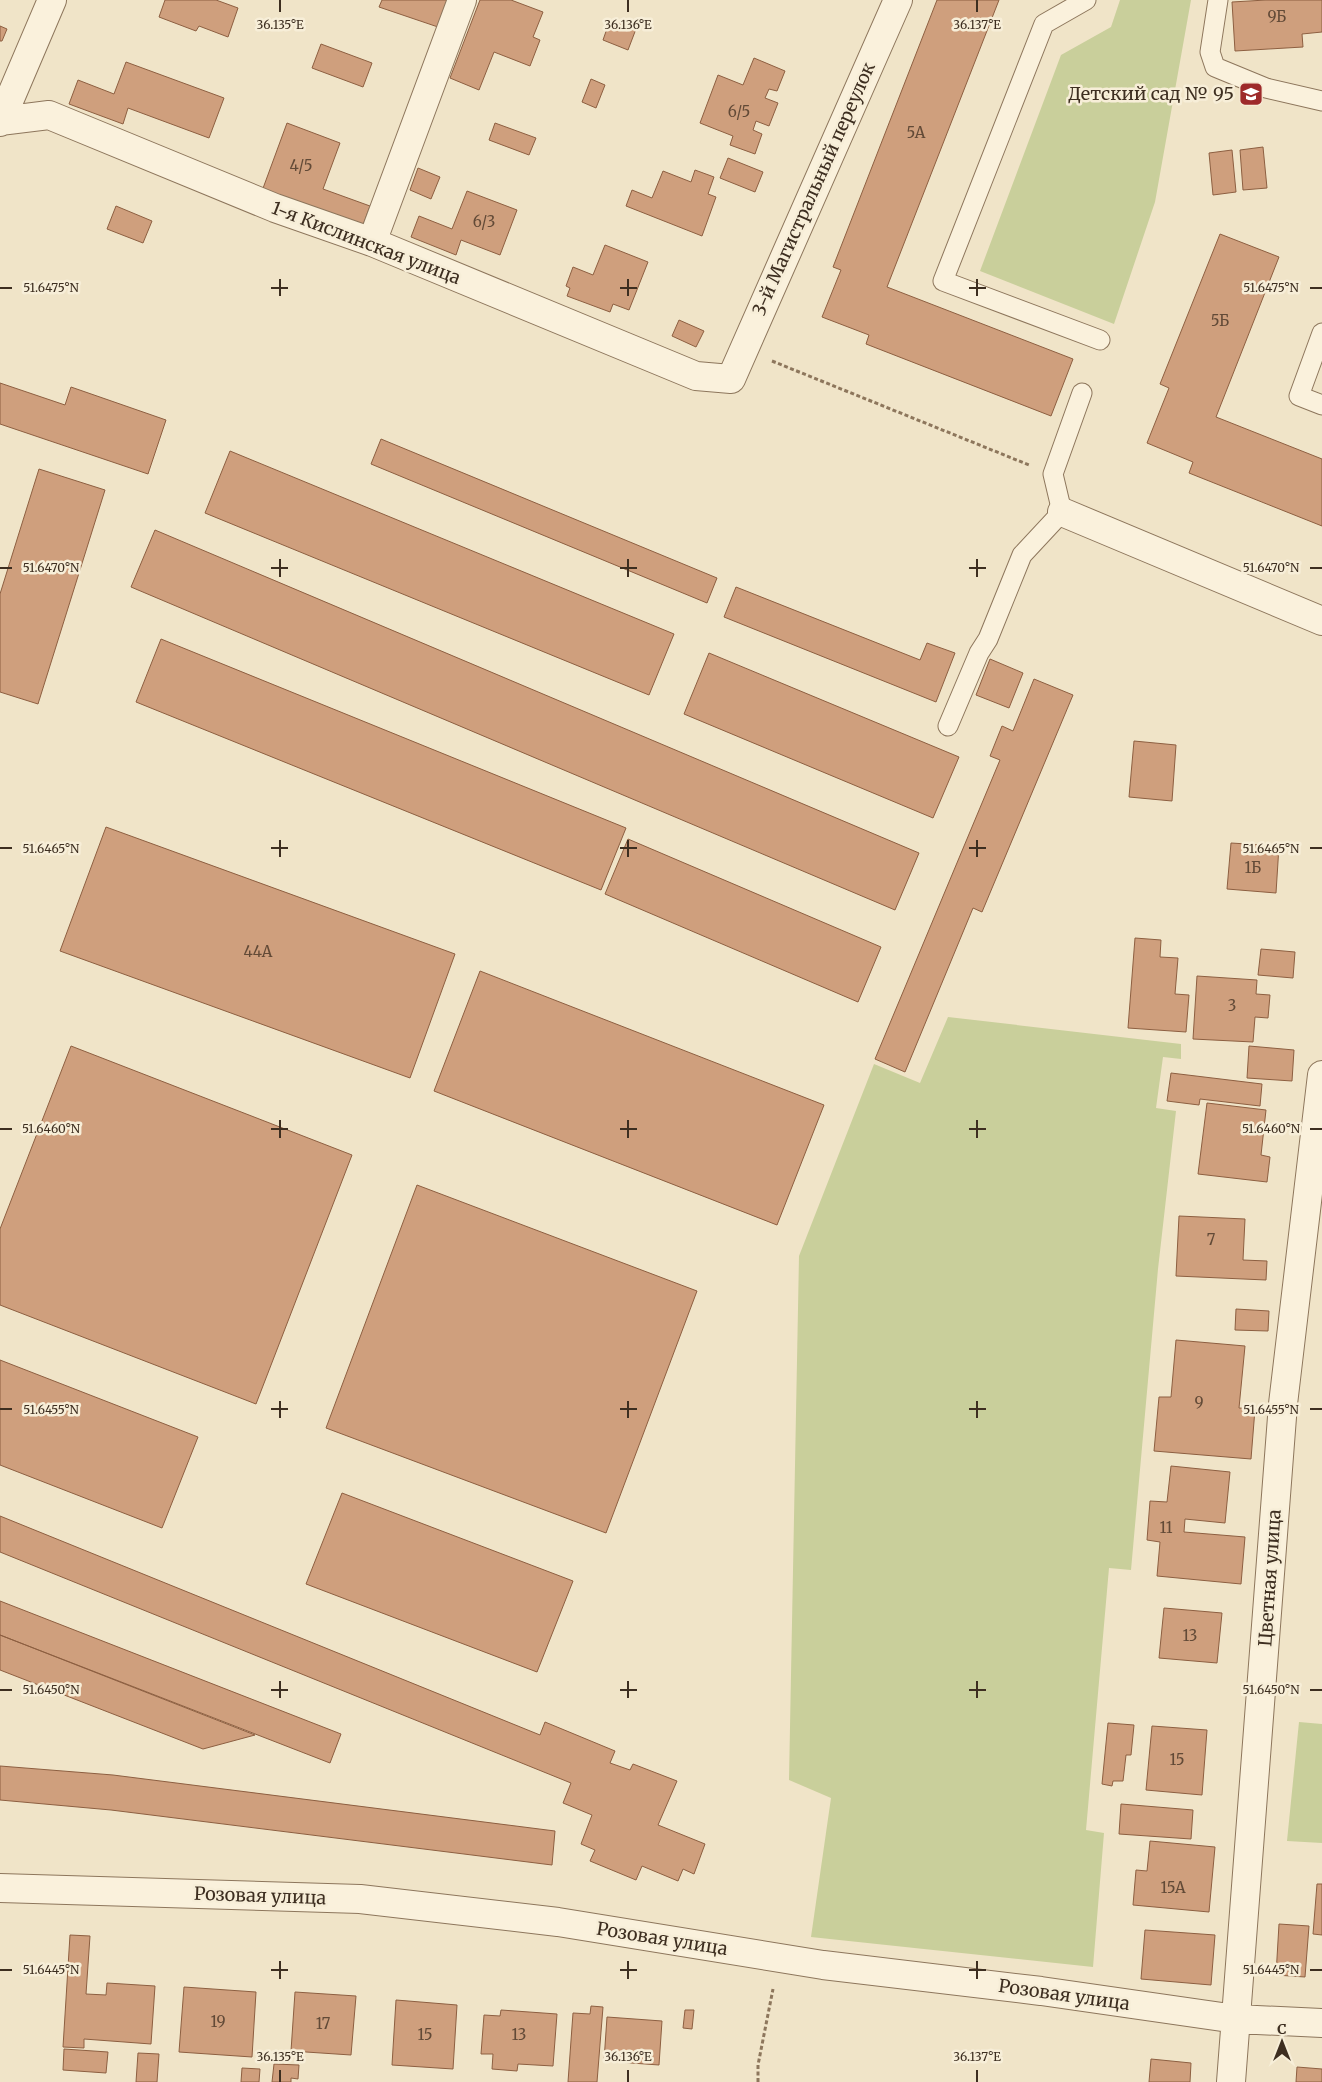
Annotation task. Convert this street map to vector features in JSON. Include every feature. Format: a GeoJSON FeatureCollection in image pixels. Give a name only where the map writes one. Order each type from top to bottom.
{"type":"FeatureCollection","features":[{"type":"Feature","properties":{"kind":"street"},"geometry":{"type":"LineString","coordinates":[[0,122],[52,0]]}},
{"type":"Feature","properties":{"kind":"street"},"geometry":{"type":"LineString","coordinates":[[372,242],[462,0]]}},
{"type":"Feature","properties":{"kind":"street","name":"3-й Магистральный переулок"},"geometry":{"type":"LineString","coordinates":[[731,379],[898,0]]}},
{"type":"Feature","properties":{"kind":"street","name":"1-я Кислинская улица"},"geometry":{"type":"LineString","coordinates":[[0,122],[49,115],[275,208],[372,242],[696,376],[731,379]]}},
{"type":"Feature","properties":{"kind":"street"},"geometry":{"type":"LineString","coordinates":[[1062,512],[1322,621]]}},
{"type":"Feature","properties":{"kind":"street","name":"Цветная улица"},"geometry":{"type":"LineString","coordinates":[[1231,2082],[1283,1404],[1322,1075]]}},
{"type":"Feature","properties":{"kind":"street","name":"Розовая улица"},"geometry":{"type":"LineString","coordinates":[[0,1888],[360,1899],[558,1922],[782,1958],[1041,1991],[1236,2019],[1322,2024]]}},
{"type":"Feature","properties":{"kind":"lane"},"geometry":{"type":"LineString","coordinates":[[1086,0],[1044,24],[943,281],[1100,340]]}},
{"type":"Feature","properties":{"kind":"lane"},"geometry":{"type":"LineString","coordinates":[[1218,0],[1210,52],[1214,67],[1266,88],[1322,101]]}},
{"type":"Feature","properties":{"kind":"lane"},"geometry":{"type":"LineString","coordinates":[[1322,333],[1299,396],[1322,406]]}},
{"type":"Feature","properties":{"kind":"lane"},"geometry":{"type":"LineString","coordinates":[[948,726],[979,653],[988,639],[1022,555],[1062,512],[1053,474],[1082,392]]}},
{"type":"Feature","properties":{"kind":"path"},"geometry":{"type":"LineString","coordinates":[[744,350],[1053,474]]}},
{"type":"Feature","properties":{"kind":"path"},"geometry":{"type":"LineString","coordinates":[[758,2082],[758,2065],[767,2012],[782,1958]]}},
{"type":"Feature","properties":{"kind":"green space"},"geometry":{"type":"Polygon","coordinates":[[[1120,0],[1191,0],[1155,202],[1114,324],[980,271],[1061,55],[1111,27],[1120,0]]]}},
{"type":"Feature","properties":{"kind":"green space"},"geometry":{"type":"Polygon","coordinates":[[[948,1017],[1181,1044],[1181,1059],[1163,1057],[1156,1108],[1176,1111],[1158,1269],[1131,1570],[1109,1568],[1086,1830],[1104,1833],[1093,1967],[811,1937],[831,1798],[789,1780],[799,1256],[874,1064],[920,1083],[948,1017]]]}},
{"type":"Feature","properties":{"kind":"green space"},"geometry":{"type":"Polygon","coordinates":[[[1299,1722],[1322,1724],[1322,1843],[1287,1841],[1299,1722]]]}},
{"type":"Feature","properties":{"kind":"building"},"geometry":{"type":"Polygon","coordinates":[[[165,0],[216,0],[238,8],[228,37],[199,26],[196,31],[159,17],[165,0]]]}},
{"type":"Feature","properties":{"kind":"building"},"geometry":{"type":"Polygon","coordinates":[[[382,0],[448,0],[438,27],[379,7],[382,0]]]}},
{"type":"Feature","properties":{"kind":"building"},"geometry":{"type":"Polygon","coordinates":[[[480,0],[511,0],[543,12],[533,37],[540,40],[530,66],[494,52],[479,90],[450,78],[480,0]]]}},
{"type":"Feature","properties":{"kind":"building"},"geometry":{"type":"Polygon","coordinates":[[[937,0],[999,0],[887,287],[1073,359],[1051,416],[866,344],[869,335],[822,317],[841,270],[833,267],[937,0]]]}},
{"type":"Feature","properties":{"kind":"building"},"geometry":{"type":"Polygon","coordinates":[[[1322,0],[1322,32],[1302,34],[1303,47],[1235,51],[1232,2],[1322,0]]]}},
{"type":"Feature","properties":{"kind":"building"},"geometry":{"type":"Polygon","coordinates":[[[610,20],[636,29],[628,50],[603,40],[610,20]]]}},
{"type":"Feature","properties":{"kind":"building"},"geometry":{"type":"Polygon","coordinates":[[[0,26],[7,29],[2,41],[0,41],[0,26]]]}},
{"type":"Feature","properties":{"kind":"building"},"geometry":{"type":"Polygon","coordinates":[[[321,44],[372,63],[363,87],[312,68],[321,44]]]}},
{"type":"Feature","properties":{"kind":"building"},"geometry":{"type":"Polygon","coordinates":[[[754,58],[785,71],[777,91],[769,89],[765,98],[778,103],[769,126],[756,121],[753,130],[762,134],[755,154],[730,145],[733,136],[700,123],[718,75],[743,85],[754,58]]]}},
{"type":"Feature","properties":{"kind":"building"},"geometry":{"type":"Polygon","coordinates":[[[126,62],[224,98],[209,138],[128,108],[123,124],[69,104],[78,80],[114,94],[126,62]]]}},
{"type":"Feature","properties":{"kind":"building"},"geometry":{"type":"Polygon","coordinates":[[[591,79],[605,85],[596,108],[582,102],[591,79]]]}},
{"type":"Feature","properties":{"kind":"building"},"geometry":{"type":"Polygon","coordinates":[[[287,123],[340,143],[323,189],[370,206],[362,228],[262,191],[287,123]]]}},
{"type":"Feature","properties":{"kind":"building"},"geometry":{"type":"Polygon","coordinates":[[[495,123],[536,138],[529,155],[489,140],[495,123]]]}},
{"type":"Feature","properties":{"kind":"building"},"geometry":{"type":"Polygon","coordinates":[[[1263,147],[1267,188],[1243,190],[1240,150],[1263,147]]]}},
{"type":"Feature","properties":{"kind":"building"},"geometry":{"type":"Polygon","coordinates":[[[1232,150],[1236,192],[1213,195],[1209,153],[1232,150]]]}},
{"type":"Feature","properties":{"kind":"building"},"geometry":{"type":"Polygon","coordinates":[[[728,158],[763,172],[755,192],[720,178],[728,158]]]}},
{"type":"Feature","properties":{"kind":"building"},"geometry":{"type":"Polygon","coordinates":[[[418,168],[440,177],[431,199],[410,190],[418,168]]]}},
{"type":"Feature","properties":{"kind":"building"},"geometry":{"type":"Polygon","coordinates":[[[695,170],[714,177],[708,194],[716,197],[702,236],[626,206],[632,190],[652,198],[663,171],[691,182],[695,170]]]}},
{"type":"Feature","properties":{"kind":"building"},"geometry":{"type":"Polygon","coordinates":[[[467,191],[517,210],[500,255],[461,240],[456,255],[411,237],[419,216],[452,229],[467,191]]]}},
{"type":"Feature","properties":{"kind":"building"},"geometry":{"type":"Polygon","coordinates":[[[116,206],[152,221],[143,243],[107,229],[116,206]]]}},
{"type":"Feature","properties":{"kind":"building"},"geometry":{"type":"Polygon","coordinates":[[[1220,234],[1279,257],[1216,417],[1322,459],[1322,526],[1189,473],[1193,462],[1147,443],[1169,388],[1160,384],[1220,234]]]}},
{"type":"Feature","properties":{"kind":"building"},"geometry":{"type":"Polygon","coordinates":[[[605,245],[648,262],[629,310],[613,304],[610,312],[567,296],[570,288],[566,286],[573,267],[593,275],[605,245]]]}},
{"type":"Feature","properties":{"kind":"building"},"geometry":{"type":"Polygon","coordinates":[[[679,320],[704,331],[696,347],[672,336],[679,320]]]}},
{"type":"Feature","properties":{"kind":"building"},"geometry":{"type":"Polygon","coordinates":[[[0,383],[65,405],[71,387],[166,420],[148,474],[0,424],[0,383]]]}},
{"type":"Feature","properties":{"kind":"building"},"geometry":{"type":"Polygon","coordinates":[[[381,439],[717,578],[707,603],[371,464],[381,439]]]}},
{"type":"Feature","properties":{"kind":"building"},"geometry":{"type":"Polygon","coordinates":[[[230,451],[674,634],[649,695],[205,513],[230,451]]]}},
{"type":"Feature","properties":{"kind":"building"},"geometry":{"type":"Polygon","coordinates":[[[39,469],[105,490],[38,704],[0,692],[0,594],[39,469]]]}},
{"type":"Feature","properties":{"kind":"building"},"geometry":{"type":"Polygon","coordinates":[[[155,530],[919,853],[895,910],[131,587],[155,530]]]}},
{"type":"Feature","properties":{"kind":"building"},"geometry":{"type":"Polygon","coordinates":[[[736,587],[920,660],[927,643],[955,653],[936,702],[724,617],[736,587]]]}},
{"type":"Feature","properties":{"kind":"building"},"geometry":{"type":"Polygon","coordinates":[[[161,639],[626,828],[601,890],[136,702],[161,639]]]}},
{"type":"Feature","properties":{"kind":"building"},"geometry":{"type":"Polygon","coordinates":[[[709,653],[959,757],[933,818],[684,714],[709,653]]]}},
{"type":"Feature","properties":{"kind":"building"},"geometry":{"type":"Polygon","coordinates":[[[990,659],[1023,673],[1009,708],[976,695],[990,659]]]}},
{"type":"Feature","properties":{"kind":"building"},"geometry":{"type":"Polygon","coordinates":[[[1034,679],[1073,695],[982,912],[973,908],[905,1072],[875,1059],[1000,760],[990,756],[1002,726],[1013,731],[1034,679]]]}},
{"type":"Feature","properties":{"kind":"building"},"geometry":{"type":"Polygon","coordinates":[[[1134,741],[1176,745],[1172,801],[1129,797],[1134,741]]]}},
{"type":"Feature","properties":{"kind":"building"},"geometry":{"type":"Polygon","coordinates":[[[106,827],[455,954],[410,1078],[60,951],[106,827]]]}},
{"type":"Feature","properties":{"kind":"building"},"geometry":{"type":"Polygon","coordinates":[[[628,839],[881,947],[858,1002],[605,894],[628,839]]]}},
{"type":"Feature","properties":{"kind":"building"},"geometry":{"type":"Polygon","coordinates":[[[1231,843],[1279,846],[1276,893],[1227,889],[1231,843]]]}},
{"type":"Feature","properties":{"kind":"building"},"geometry":{"type":"Polygon","coordinates":[[[1135,938],[1161,940],[1160,957],[1178,958],[1175,994],[1189,995],[1186,1032],[1128,1028],[1135,938]]]}},
{"type":"Feature","properties":{"kind":"building"},"geometry":{"type":"Polygon","coordinates":[[[1261,949],[1295,952],[1293,978],[1258,975],[1261,949]]]}},
{"type":"Feature","properties":{"kind":"building"},"geometry":{"type":"Polygon","coordinates":[[[480,971],[824,1105],[777,1225],[434,1091],[480,971]]]}},
{"type":"Feature","properties":{"kind":"building"},"geometry":{"type":"Polygon","coordinates":[[[1197,976],[1257,980],[1256,994],[1270,995],[1268,1018],[1255,1017],[1253,1042],[1193,1039],[1197,976]]]}},
{"type":"Feature","properties":{"kind":"building"},"geometry":{"type":"Polygon","coordinates":[[[71,1046],[352,1155],[256,1404],[0,1305],[0,1229],[71,1046]]]}},
{"type":"Feature","properties":{"kind":"building"},"geometry":{"type":"Polygon","coordinates":[[[1249,1046],[1294,1050],[1292,1081],[1247,1078],[1249,1046]]]}},
{"type":"Feature","properties":{"kind":"building"},"geometry":{"type":"Polygon","coordinates":[[[1171,1073],[1262,1084],[1260,1106],[1200,1099],[1199,1105],[1167,1101],[1171,1073]]]}},
{"type":"Feature","properties":{"kind":"building"},"geometry":{"type":"Polygon","coordinates":[[[1207,1103],[1266,1110],[1261,1155],[1270,1157],[1267,1182],[1198,1174],[1207,1103]]]}},
{"type":"Feature","properties":{"kind":"building"},"geometry":{"type":"Polygon","coordinates":[[[417,1185],[697,1291],[606,1533],[326,1428],[417,1185]]]}},
{"type":"Feature","properties":{"kind":"building"},"geometry":{"type":"Polygon","coordinates":[[[1179,1216],[1245,1219],[1243,1260],[1267,1261],[1266,1280],[1176,1276],[1179,1216]]]}},
{"type":"Feature","properties":{"kind":"building"},"geometry":{"type":"Polygon","coordinates":[[[1236,1309],[1269,1311],[1268,1331],[1235,1330],[1236,1309]]]}},
{"type":"Feature","properties":{"kind":"building"},"geometry":{"type":"Polygon","coordinates":[[[1176,1340],[1245,1346],[1239,1408],[1255,1409],[1251,1459],[1154,1451],[1159,1397],[1171,1397],[1176,1340]]]}},
{"type":"Feature","properties":{"kind":"building"},"geometry":{"type":"Polygon","coordinates":[[[0,1360],[198,1437],[162,1528],[0,1465],[0,1360]]]}},
{"type":"Feature","properties":{"kind":"building"},"geometry":{"type":"Polygon","coordinates":[[[1171,1466],[1230,1472],[1225,1523],[1185,1519],[1184,1532],[1245,1537],[1241,1584],[1157,1576],[1160,1542],[1147,1540],[1150,1501],[1167,1502],[1171,1466]]]}},
{"type":"Feature","properties":{"kind":"building"},"geometry":{"type":"Polygon","coordinates":[[[342,1493],[573,1581],[537,1672],[306,1584],[342,1493]]]}},
{"type":"Feature","properties":{"kind":"building"},"geometry":{"type":"Polygon","coordinates":[[[0,1516],[540,1735],[545,1722],[615,1751],[610,1763],[630,1770],[633,1764],[677,1781],[658,1825],[705,1844],[694,1874],[683,1869],[678,1881],[642,1866],[636,1880],[590,1861],[595,1850],[581,1844],[592,1815],[563,1803],[571,1783],[0,1552],[0,1516]]]}},
{"type":"Feature","properties":{"kind":"building"},"geometry":{"type":"Polygon","coordinates":[[[0,1601],[341,1734],[330,1763],[0,1635],[0,1601]]]}},
{"type":"Feature","properties":{"kind":"building"},"geometry":{"type":"Polygon","coordinates":[[[1164,1608],[1222,1613],[1217,1663],[1159,1658],[1164,1608]]]}},
{"type":"Feature","properties":{"kind":"building"},"geometry":{"type":"Polygon","coordinates":[[[0,1635],[255,1735],[203,1749],[0,1670],[0,1635]]]}},
{"type":"Feature","properties":{"kind":"building"},"geometry":{"type":"Polygon","coordinates":[[[1108,1723],[1134,1725],[1131,1755],[1126,1755],[1123,1781],[1113,1781],[1112,1786],[1102,1784],[1108,1723]]]}},
{"type":"Feature","properties":{"kind":"building"},"geometry":{"type":"Polygon","coordinates":[[[1152,1726],[1207,1730],[1202,1795],[1146,1790],[1152,1726]]]}},
{"type":"Feature","properties":{"kind":"building"},"geometry":{"type":"Polygon","coordinates":[[[0,1766],[113,1775],[555,1831],[552,1865],[111,1810],[0,1800],[0,1766]]]}},
{"type":"Feature","properties":{"kind":"building"},"geometry":{"type":"Polygon","coordinates":[[[1121,1804],[1193,1810],[1191,1839],[1119,1834],[1121,1804]]]}},
{"type":"Feature","properties":{"kind":"building"},"geometry":{"type":"Polygon","coordinates":[[[1150,1841],[1215,1847],[1209,1912],[1133,1905],[1136,1870],[1147,1871],[1150,1841]]]}},
{"type":"Feature","properties":{"kind":"building"},"geometry":{"type":"Polygon","coordinates":[[[1317,1884],[1322,1884],[1322,1935],[1313,1934],[1317,1884]]]}},
{"type":"Feature","properties":{"kind":"building"},"geometry":{"type":"Polygon","coordinates":[[[1279,1924],[1309,1926],[1305,1977],[1276,1975],[1279,1924]]]}},
{"type":"Feature","properties":{"kind":"building"},"geometry":{"type":"Polygon","coordinates":[[[1145,1930],[1215,1935],[1211,1985],[1141,1979],[1145,1930]]]}},
{"type":"Feature","properties":{"kind":"building"},"geometry":{"type":"Polygon","coordinates":[[[70,1935],[90,1936],[86,1994],[106,1995],[107,1983],[155,1986],[151,2044],[84,2039],[84,2048],[63,2047],[70,1935]]]}},
{"type":"Feature","properties":{"kind":"building"},"geometry":{"type":"Polygon","coordinates":[[[184,1987],[256,1992],[252,2057],[179,2052],[184,1987]]]}},
{"type":"Feature","properties":{"kind":"building"},"geometry":{"type":"Polygon","coordinates":[[[295,1992],[356,1996],[351,2055],[291,2051],[295,1992]]]}},
{"type":"Feature","properties":{"kind":"building"},"geometry":{"type":"Polygon","coordinates":[[[396,2000],[457,2005],[453,2069],[392,2065],[396,2000]]]}},
{"type":"Feature","properties":{"kind":"building"},"geometry":{"type":"Polygon","coordinates":[[[591,2006],[603,2007],[597,2082],[568,2082],[573,2013],[590,2014],[591,2006]]]}},
{"type":"Feature","properties":{"kind":"building"},"geometry":{"type":"Polygon","coordinates":[[[501,2010],[557,2014],[553,2066],[518,2064],[517,2071],[492,2069],[493,2054],[481,2054],[484,2015],[500,2016],[501,2010]]]}},
{"type":"Feature","properties":{"kind":"building"},"geometry":{"type":"Polygon","coordinates":[[[685,2010],[694,2010],[692,2029],[683,2028],[685,2010]]]}},
{"type":"Feature","properties":{"kind":"building"},"geometry":{"type":"Polygon","coordinates":[[[607,2017],[662,2021],[659,2065],[604,2061],[607,2017]]]}},
{"type":"Feature","properties":{"kind":"building"},"geometry":{"type":"Polygon","coordinates":[[[64,2049],[108,2052],[106,2073],[63,2070],[64,2049]]]}},
{"type":"Feature","properties":{"kind":"building"},"geometry":{"type":"Polygon","coordinates":[[[138,2053],[159,2054],[157,2082],[136,2082],[138,2053]]]}},
{"type":"Feature","properties":{"kind":"building"},"geometry":{"type":"Polygon","coordinates":[[[1151,2059],[1191,2063],[1190,2082],[1149,2082],[1151,2059]]]}},
{"type":"Feature","properties":{"kind":"building"},"geometry":{"type":"Polygon","coordinates":[[[274,2064],[299,2065],[298,2079],[291,2078],[291,2082],[272,2082],[274,2064]]]}},
{"type":"Feature","properties":{"kind":"building"},"geometry":{"type":"Polygon","coordinates":[[[1297,2067],[1322,2069],[1322,2082],[1296,2082],[1297,2067]]]}},
{"type":"Feature","properties":{"kind":"building"},"geometry":{"type":"Polygon","coordinates":[[[242,2068],[260,2069],[259,2082],[241,2082],[242,2068]]]}},
{"type":"Feature","properties":{"kind":"place","name":"Детский сад № 95"},"geometry":{"type":"Point","coordinates":[1251,94]}}]}
